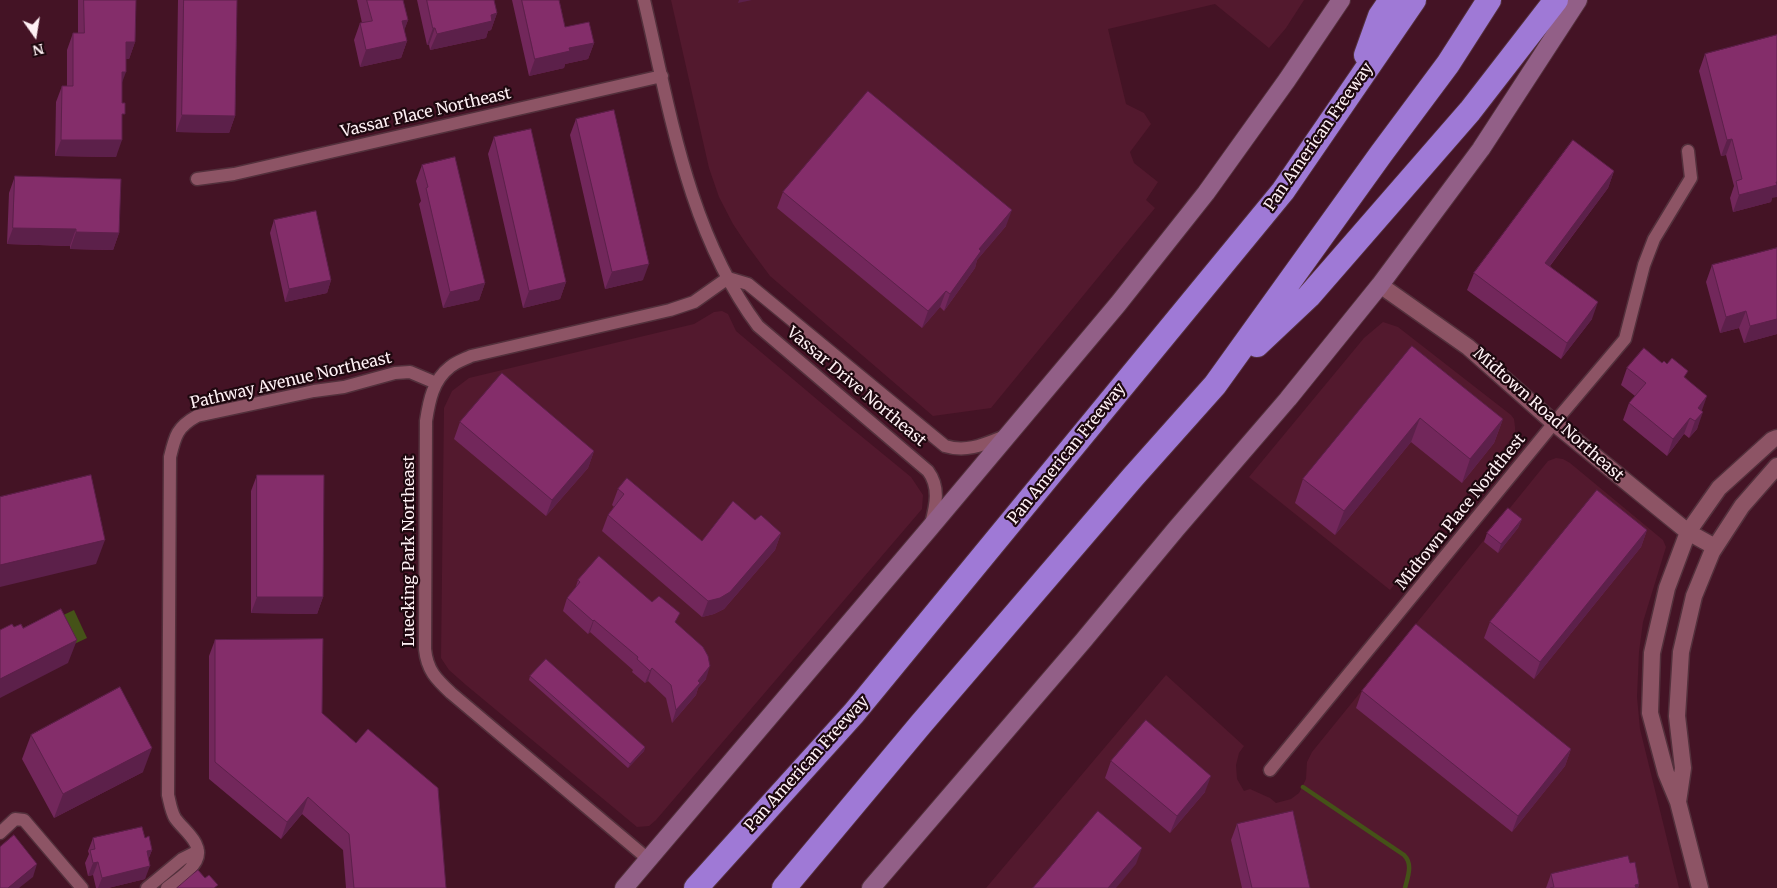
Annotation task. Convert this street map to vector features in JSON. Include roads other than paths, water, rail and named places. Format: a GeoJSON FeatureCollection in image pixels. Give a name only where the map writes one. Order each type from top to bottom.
{"type":"FeatureCollection","features":[{"type":"Feature","properties":{"kind":"highway"},"geometry":{"type":"LineString","coordinates":[[1354,86],[1380,16],[1391,0]]}},
{"type":"Feature","properties":{"kind":"highway","name":"Pan American Freeway"},"geometry":{"type":"LineString","coordinates":[[696,888],[854,713],[1283,191],[1414,0]]}},
{"type":"Feature","properties":{"kind":"highway"},"geometry":{"type":"LineString","coordinates":[[1216,385],[1381,154],[1448,64],[1489,0]]}},
{"type":"Feature","properties":{"kind":"highway"},"geometry":{"type":"LineString","coordinates":[[784,888],[1126,484],[1216,385],[1308,296],[1470,111],[1556,0]]}},
{"type":"Feature","properties":{"kind":"main road"},"geometry":{"type":"LineString","coordinates":[[624,888],[929,530],[1118,304],[1206,193],[1287,80],[1341,0]]}},
{"type":"Feature","properties":{"kind":"main road"},"geometry":{"type":"LineString","coordinates":[[872,888],[1084,641],[1176,529],[1288,398],[1380,285],[1481,149],[1578,0]]}},
{"type":"Feature","properties":{"kind":"street","name":"Vassar Drive Northeast"},"geometry":{"type":"LineString","coordinates":[[644,0],[685,174],[702,221],[743,306],[758,326],[928,470],[933,478],[937,502],[929,530]]}},
{"type":"Feature","properties":{"kind":"street","name":"Vassar Place Northeast"},"geometry":{"type":"LineString","coordinates":[[197,179],[244,172],[662,76]]}},
{"type":"Feature","properties":{"kind":"street","name":"Midtown Place Nordthest"},"geometry":{"type":"LineString","coordinates":[[1270,770],[1625,339],[1644,265],[1654,238],[1691,178],[1688,151]]}},
{"type":"Feature","properties":{"kind":"street","name":"Vassar Drive Northeast"},"geometry":{"type":"LineString","coordinates":[[728,278],[748,284],[945,446],[965,450],[976,448],[1007,435]]}},
{"type":"Feature","properties":{"kind":"street"},"geometry":{"type":"LineString","coordinates":[[436,383],[450,367],[471,356],[670,310],[694,302],[728,278]]}},
{"type":"Feature","properties":{"kind":"street","name":"Midtown Road Northeast"},"geometry":{"type":"LineString","coordinates":[[1380,285],[1468,346],[1554,423],[1688,532],[1715,547]]}},
{"type":"Feature","properties":{"kind":"street","name":"Pathway Avenue Northeast"},"geometry":{"type":"LineString","coordinates":[[198,851],[194,841],[176,818],[168,795],[170,457],[177,431],[186,422],[197,416],[344,386],[394,373],[410,372],[436,383]]}},
{"type":"Feature","properties":{"kind":"street","name":"Luecking Park Northeast"},"geometry":{"type":"LineString","coordinates":[[436,383],[428,402],[426,421],[426,662],[435,678],[451,693],[648,860]]}},
{"type":"Feature","properties":{"kind":"street"},"geometry":{"type":"LineString","coordinates":[[1700,888],[1678,802],[1666,773],[1650,713],[1652,653],[1667,588],[1688,532],[1719,488],[1772,440],[1777,438]]}},
{"type":"Feature","properties":{"kind":"street"},"geometry":{"type":"LineString","coordinates":[[1678,802],[1683,768],[1677,716],[1681,652],[1694,596],[1715,547],[1742,506],[1777,466]]}},
{"type":"Feature","properties":{"kind":"street"},"geometry":{"type":"LineString","coordinates":[[0,833],[15,819],[24,820],[82,888]]}},
{"type":"Feature","properties":{"kind":"street"},"geometry":{"type":"LineString","coordinates":[[147,888],[182,859],[198,851]]}},
{"type":"Feature","properties":{"kind":"street"},"geometry":{"type":"LineString","coordinates":[[167,888],[190,869],[197,860],[198,851]]}},
{"type":"Feature","properties":{"kind":"waterway"},"geometry":{"type":"LineString","coordinates":[[1303,787],[1404,855],[1409,866],[1405,888]]}}]}
